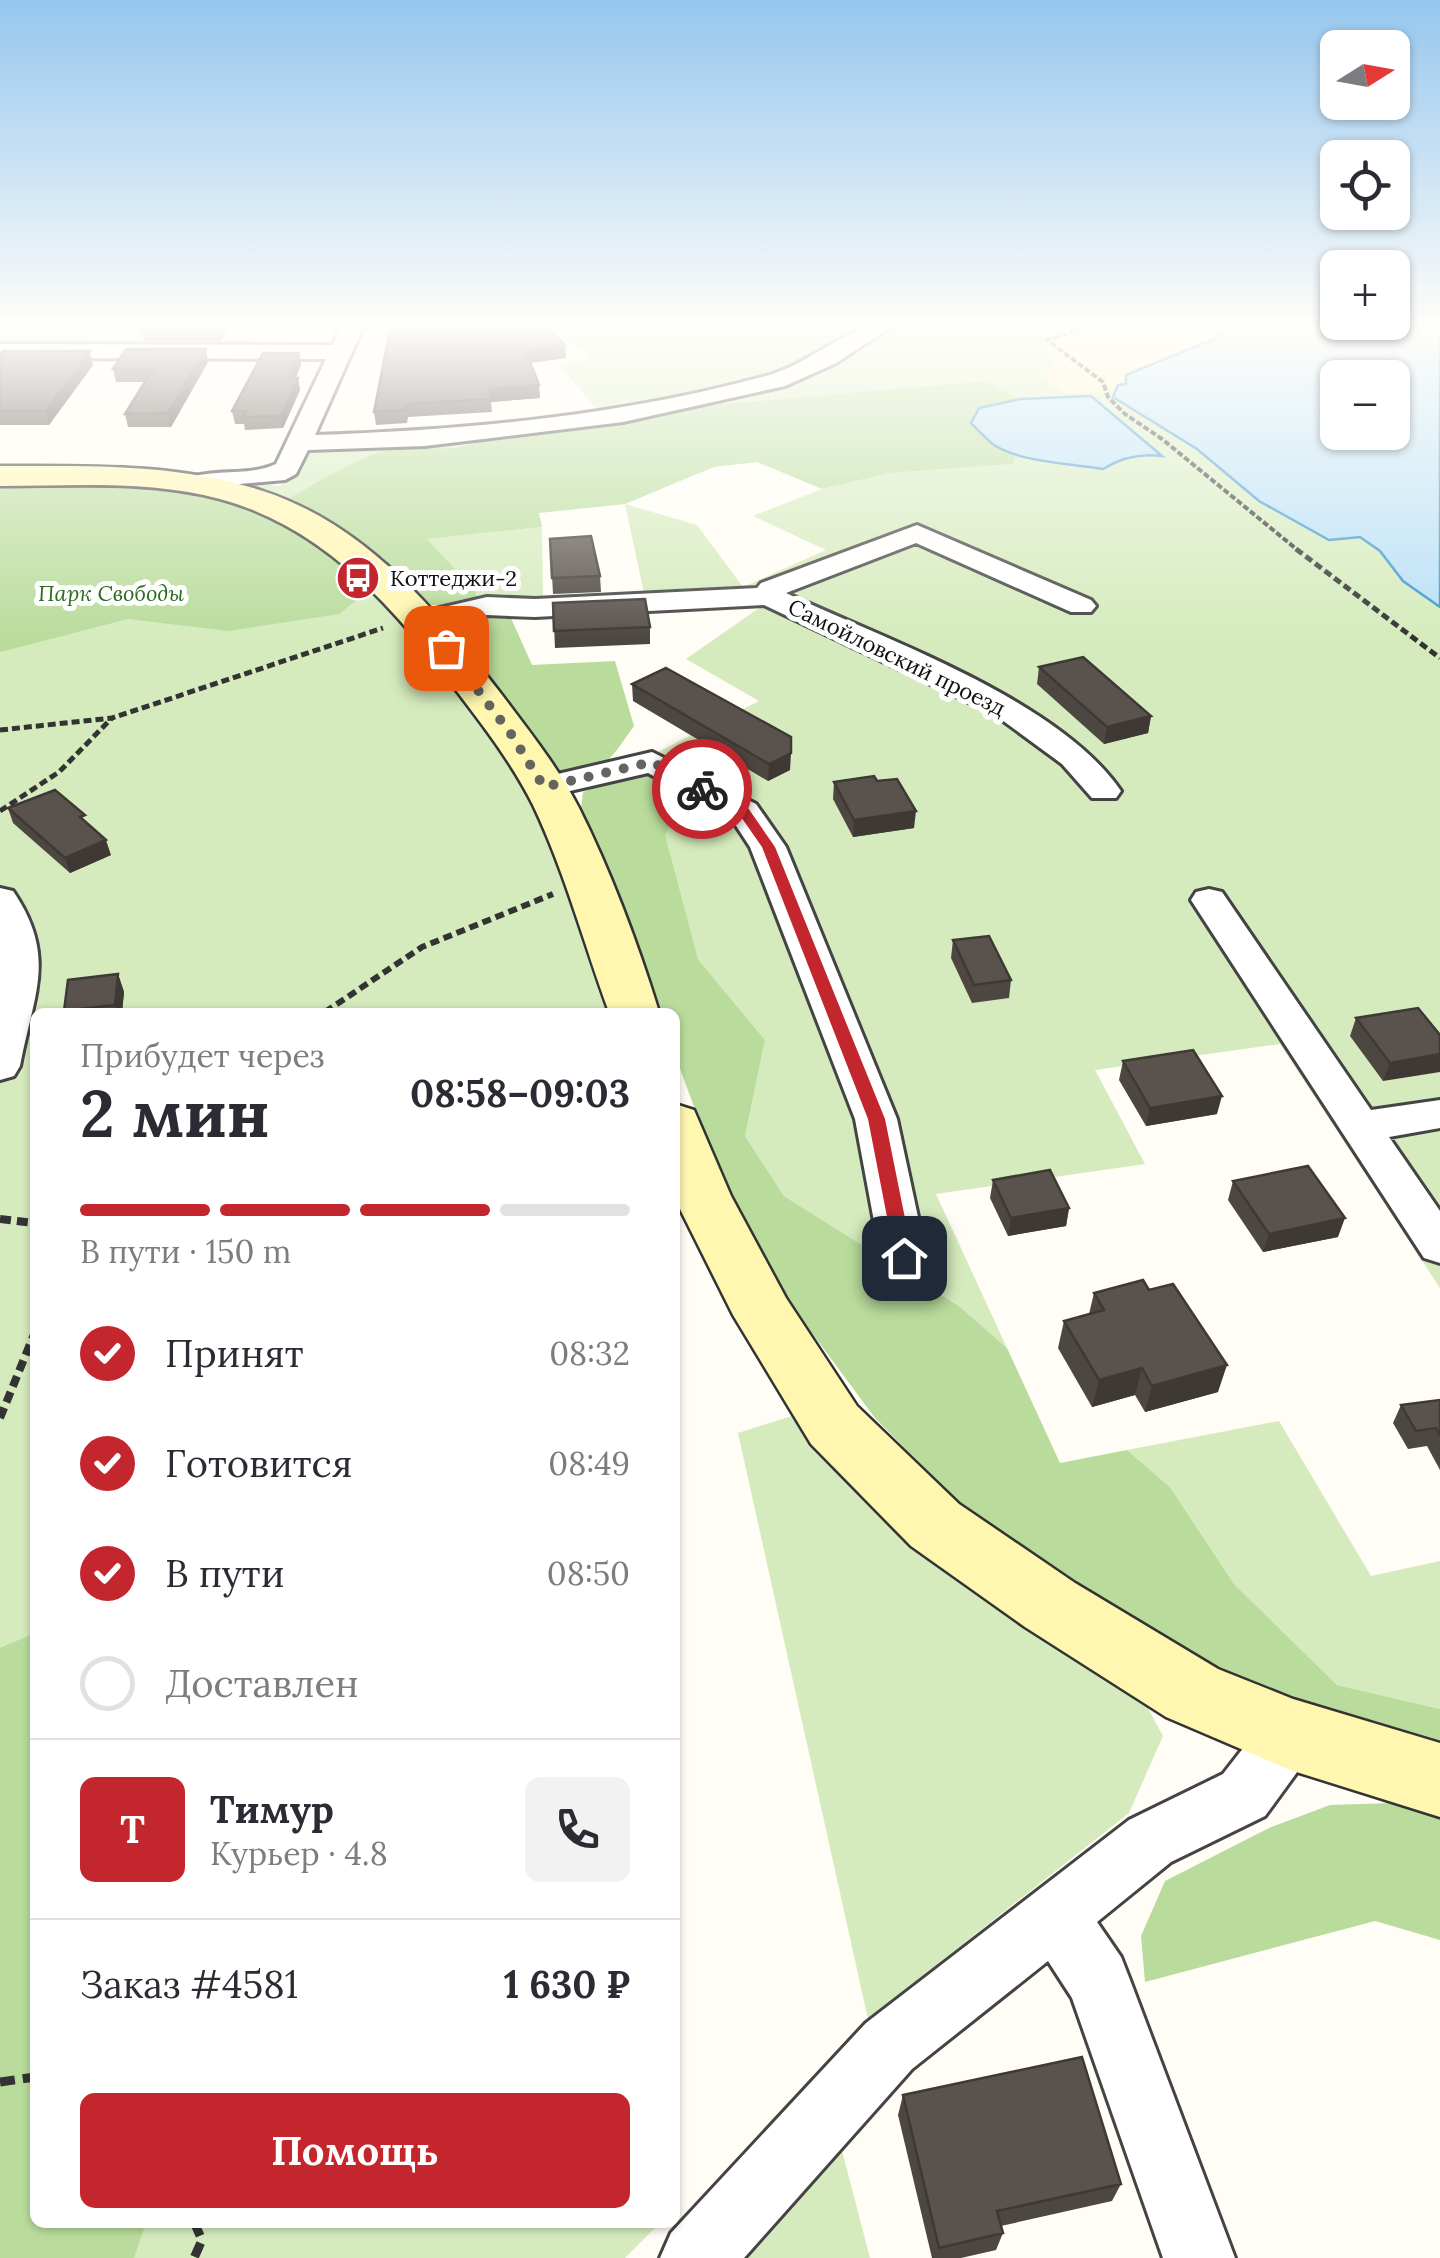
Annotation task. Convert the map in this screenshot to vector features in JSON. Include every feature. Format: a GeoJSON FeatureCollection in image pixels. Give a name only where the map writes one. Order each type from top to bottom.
{"type":"FeatureCollection","features":[{"type":"Feature","properties":{"kind":"main road"},"geometry":{"type":"LineString","coordinates":[[0,476],[140,479],[194,486],[254,499],[340,542],[424,620],[511,734],[544,787],[586,880],[633,1008]]}},
{"type":"Feature","properties":{"kind":"main road"},"geometry":{"type":"LineString","coordinates":[[680,1137],[702,1196],[764,1315],[834,1425],[935,1525],[1050,1605],[1192,1693],[1290,1734],[1440,1780]]}},
{"type":"Feature","properties":{"kind":"street"},"geometry":{"type":"LineString","coordinates":[[194,486],[214,476],[277,476],[287,469],[308,428]]}},
{"type":"Feature","properties":{"kind":"street"},"geometry":{"type":"LineString","coordinates":[[301,443],[425,439],[513,428]]}},
{"type":"Feature","properties":{"kind":"street"},"geometry":{"type":"LineString","coordinates":[[768,596],[772,589],[917,533],[1082,606]]}},
{"type":"Feature","properties":{"kind":"street","name":"Самойловский проезд"},"geometry":{"type":"LineString","coordinates":[[424,620],[488,606],[535,608],[768,596],[1005,707],[1074,757],[1104,791]]}},
{"type":"Feature","properties":{"kind":"street"},"geometry":{"type":"LineString","coordinates":[[544,787],[652,762],[744,811],[768,847],[876,1119],[904,1258]]}},
{"type":"Feature","properties":{"kind":"street"},"geometry":{"type":"LineString","coordinates":[[0,899],[12,914],[23,978],[0,1066]]}},
{"type":"Feature","properties":{"kind":"street"},"geometry":{"type":"LineString","coordinates":[[1209,900],[1440,1246]]}},
{"type":"Feature","properties":{"kind":"street"},"geometry":{"type":"LineString","coordinates":[[1357,1127],[1440,1114]]}},
{"type":"Feature","properties":{"kind":"street"},"geometry":{"type":"LineString","coordinates":[[696,2258],[889,2046],[1150,1841],[1244,1795],[1290,1734]]}},
{"type":"Feature","properties":{"kind":"street"},"geometry":{"type":"LineString","coordinates":[[1056,1916],[1098,1980],[1200,2258]]}},
{"type":"Feature","properties":{"kind":"path"},"geometry":{"type":"LineString","coordinates":[[1148,428],[1397,629],[1440,658]]}},
{"type":"Feature","properties":{"kind":"path"},"geometry":{"type":"LineString","coordinates":[[0,730],[112,718],[359,633],[424,620]]}},
{"type":"Feature","properties":{"kind":"path"},"geometry":{"type":"LineString","coordinates":[[0,811],[59,772],[112,718]]}},
{"type":"Feature","properties":{"kind":"path"},"geometry":{"type":"LineString","coordinates":[[331,1008],[422,947],[586,880]]}},
{"type":"Feature","properties":{"kind":"path"},"geometry":{"type":"LineString","coordinates":[[0,1219],[30,1222]]}},
{"type":"Feature","properties":{"kind":"path"},"geometry":{"type":"LineString","coordinates":[[0,1418],[30,1344]]}},
{"type":"Feature","properties":{"kind":"path"},"geometry":{"type":"LineString","coordinates":[[0,2082],[30,2077]]}},
{"type":"Feature","properties":{"kind":"path"},"geometry":{"type":"LineString","coordinates":[[194,2258],[202,2240],[197,2228]]}},
{"type":"Feature","properties":{"kind":"green space"},"geometry":{"type":"Polygon","coordinates":[[[473,428],[562,428],[452,448],[383,451],[285,500],[240,485],[248,482],[280,486],[312,448],[473,428]]]}},
{"type":"Feature","properties":{"kind":"green space"},"geometry":{"type":"Polygon","coordinates":[[[562,428],[988,428],[994,445],[1016,454],[1013,464],[890,473],[822,489],[757,462],[714,467],[625,504],[539,513],[542,527],[427,539],[476,592],[478,605],[431,605],[353,536],[285,500],[383,451],[452,448],[562,428]]]}},
{"type":"Feature","properties":{"kind":"green space"},"geometry":{"type":"Polygon","coordinates":[[[1130,428],[1320,428],[1320,450],[1410,450],[1410,428],[1440,428],[1440,1288],[1280,1044],[1095,1070],[1145,1164],[936,1194],[1007,1348],[959,1306],[784,1196],[745,1136],[765,1040],[698,959],[645,770],[646,758],[759,701],[686,659],[766,603],[478,605],[476,592],[425,539],[542,527],[543,598],[644,593],[625,504],[697,525],[743,587],[826,550],[753,516],[822,489],[890,473],[1012,464],[1016,454],[1103,469],[1117,460],[1161,454],[1130,428]]]}},
{"type":"Feature","properties":{"kind":"green space"},"geometry":{"type":"Polygon","coordinates":[[[0,479],[284,522],[402,613],[533,795],[611,1008],[30,1008],[30,2228],[655,2228],[625,2258],[0,2258],[0,479]]]}},
{"type":"Feature","properties":{"kind":"green space","name":"Парк Свободы"},"geometry":{"type":"Polygon","coordinates":[[[0,479],[158,484],[219,494],[279,519],[371,581],[362,596],[339,614],[228,631],[128,619],[0,652],[0,479]]]}},
{"type":"Feature","properties":{"kind":"green space"},"geometry":{"type":"Polygon","coordinates":[[[466,613],[538,613],[511,618],[532,665],[615,661],[634,726],[611,757],[595,769],[556,771],[529,730],[444,625],[448,619],[466,613]]]}},
{"type":"Feature","properties":{"kind":"green space"},"geometry":{"type":"Polygon","coordinates":[[[645,770],[682,803],[665,835],[698,959],[765,1040],[745,1136],[784,1196],[959,1306],[1007,1348],[1060,1463],[1127,1450],[1170,1487],[1234,1584],[1337,1685],[1440,1709],[1440,1756],[1203,1670],[1071,1588],[957,1501],[875,1418],[789,1302],[726,1194],[680,1069],[680,1008],[657,1008],[581,808],[583,792],[645,770]]]}},
{"type":"Feature","properties":{"kind":"green space"},"geometry":{"type":"Polygon","coordinates":[[[798,1414],[1136,1686],[1163,1736],[1129,1813],[868,2019],[738,1433],[798,1414]]]}},
{"type":"Feature","properties":{"kind":"green space"},"geometry":{"type":"Polygon","coordinates":[[[1279,1421],[1371,1576],[1440,1561],[1440,1709],[1337,1685],[1234,1584],[1170,1487],[1127,1450],[1279,1421]]]}},
{"type":"Feature","properties":{"kind":"green space"},"geometry":{"type":"Polygon","coordinates":[[[30,1635],[30,2228],[144,2228],[134,2258],[0,2258],[0,1648],[30,1635]]]}},
{"type":"Feature","properties":{"kind":"green space"},"geometry":{"type":"Polygon","coordinates":[[[1422,1802],[1440,1807],[1440,1940],[1375,1921],[1145,1982],[1141,1936],[1165,1881],[1269,1828],[1330,1805],[1422,1802]]]}},
{"type":"Feature","properties":{"kind":"green space"},"geometry":{"type":"Polygon","coordinates":[[[840,2143],[870,2258],[737,2258],[840,2143]]]}},
{"type":"Feature","properties":{"kind":"water"},"geometry":{"type":"Polygon","coordinates":[[[976,428],[1129,428],[1162,456],[1131,457],[1103,469],[1019,456],[991,443],[976,428]]]}},
{"type":"Feature","properties":{"kind":"water"},"geometry":{"type":"Polygon","coordinates":[[[1164,428],[1320,428],[1320,450],[1410,450],[1410,428],[1440,428],[1440,607],[1403,581],[1380,551],[1360,537],[1329,540],[1259,501],[1197,449],[1164,428]]]}},
{"type":"Feature","properties":{"kind":"building"},"geometry":{"type":"Polygon","coordinates":[[[591,536],[600,576],[552,578],[550,539],[591,536]]]}},
{"type":"Feature","properties":{"kind":"building"},"geometry":{"type":"Polygon","coordinates":[[[645,599],[650,627],[554,631],[553,603],[645,599]]]}},
{"type":"Feature","properties":{"kind":"building"},"geometry":{"type":"Polygon","coordinates":[[[1083,657],[1151,716],[1107,727],[1039,667],[1083,657]]]}},
{"type":"Feature","properties":{"kind":"building"},"geometry":{"type":"Polygon","coordinates":[[[666,668],[791,737],[791,753],[769,764],[632,684],[666,668]]]}},
{"type":"Feature","properties":{"kind":"building"},"geometry":{"type":"Polygon","coordinates":[[[874,776],[877,781],[897,779],[916,811],[854,820],[834,782],[874,776]]]}},
{"type":"Feature","properties":{"kind":"building"},"geometry":{"type":"Polygon","coordinates":[[[55,790],[85,815],[80,817],[106,840],[65,858],[8,808],[55,790]]]}},
{"type":"Feature","properties":{"kind":"building"},"geometry":{"type":"Polygon","coordinates":[[[989,936],[1011,980],[974,985],[953,940],[989,936]]]}},
{"type":"Feature","properties":{"kind":"building"},"geometry":{"type":"Polygon","coordinates":[[[118,974],[115,1005],[64,1008],[68,980],[118,974]]]}},
{"type":"Feature","properties":{"kind":"building"},"geometry":{"type":"Polygon","coordinates":[[[1418,1008],[1440,1035],[1440,1054],[1390,1063],[1356,1018],[1418,1008]]]}},
{"type":"Feature","properties":{"kind":"building"},"geometry":{"type":"Polygon","coordinates":[[[1193,1050],[1222,1096],[1150,1108],[1123,1061],[1193,1050]]]}},
{"type":"Feature","properties":{"kind":"building"},"geometry":{"type":"Polygon","coordinates":[[[1308,1166],[1345,1218],[1269,1234],[1233,1181],[1308,1166]]]}},
{"type":"Feature","properties":{"kind":"building"},"geometry":{"type":"Polygon","coordinates":[[[1050,1170],[1069,1208],[1011,1218],[993,1180],[1050,1170]]]}},
{"type":"Feature","properties":{"kind":"building"},"geometry":{"type":"Polygon","coordinates":[[[1143,1280],[1149,1290],[1173,1284],[1227,1365],[1152,1386],[1142,1368],[1099,1380],[1064,1321],[1104,1310],[1094,1293],[1143,1280]]]}},
{"type":"Feature","properties":{"kind":"building"},"geometry":{"type":"Polygon","coordinates":[[[1440,1400],[1440,1436],[1436,1428],[1416,1431],[1401,1405],[1440,1400]]]}},
{"type":"Feature","properties":{"kind":"building"},"geometry":{"type":"Polygon","coordinates":[[[1082,2057],[1121,2184],[997,2211],[1003,2233],[939,2248],[903,2095],[1082,2057]]]}},
{"type":"Feature","properties":{"kind":"way so far"},"geometry":{"type":"LineString","coordinates":[[446,648],[511,734],[544,787],[652,762],[702,789]]}},
{"type":"Feature","properties":{"kind":"place","name":"Коттеджи-2"},"geometry":{"type":"Point","coordinates":[358,578]}},
{"type":"Feature","properties":{"kind":"route"},"geometry":{"type":"LineString","coordinates":[[702,789],[744,811],[768,847],[876,1119],[904,1258]]}}]}
